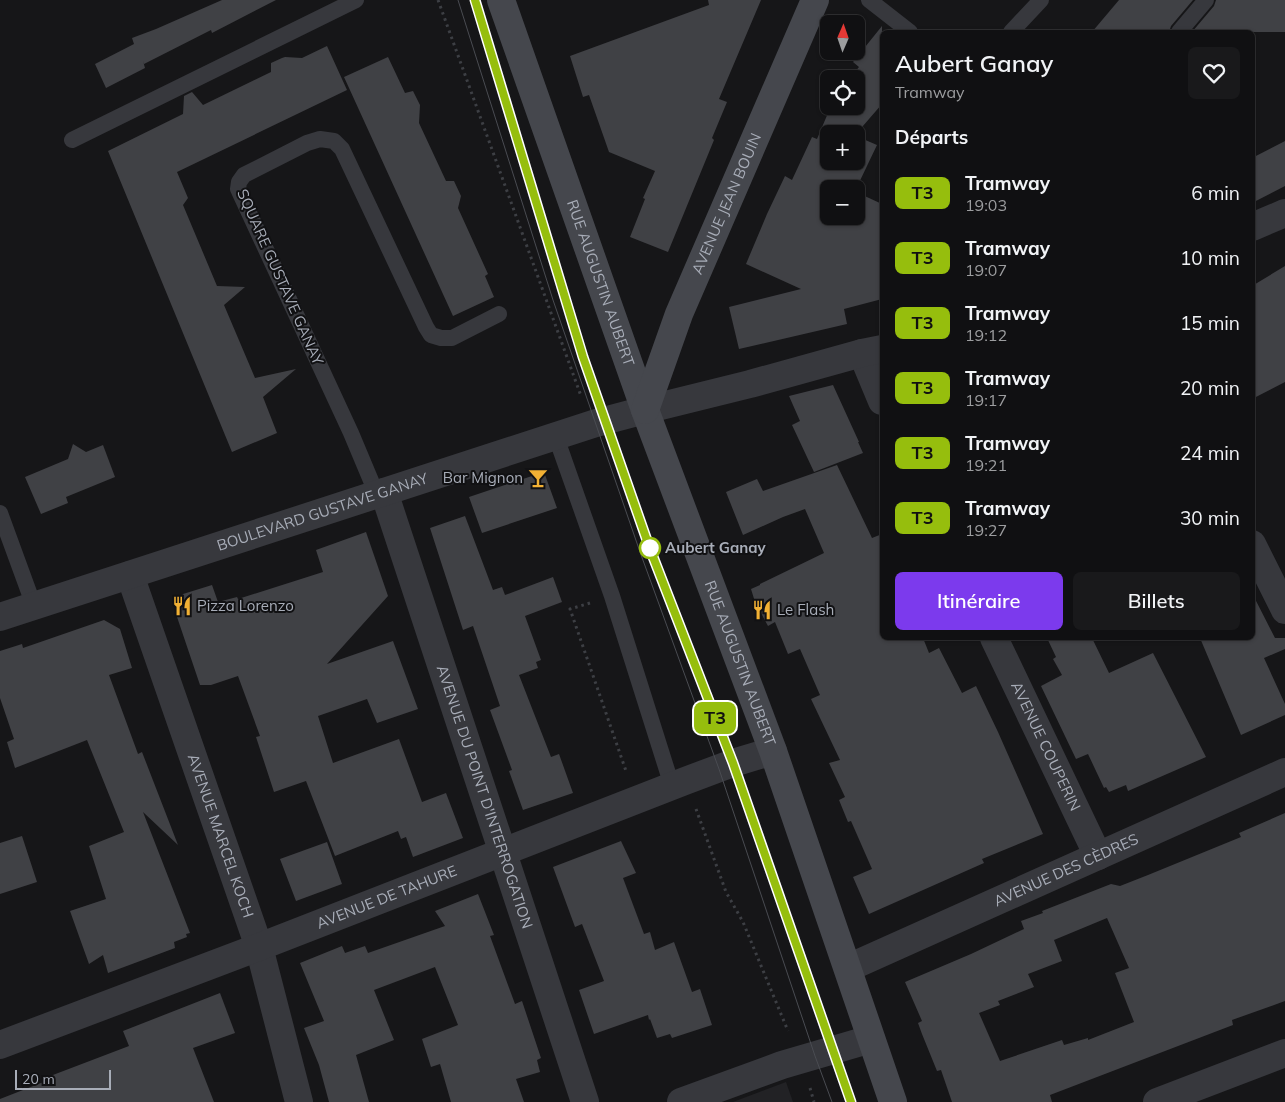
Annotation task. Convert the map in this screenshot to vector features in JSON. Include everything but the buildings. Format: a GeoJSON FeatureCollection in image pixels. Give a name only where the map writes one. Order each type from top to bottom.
{"type":"FeatureCollection","features":[{"type":"Feature","properties":{"kind":"main road","name":"RUE AUGUSTIN AUBERT"},"geometry":{"type":"LineString","coordinates":[[501,0],[645,410],[773,751],[893,1102]]}},
{"type":"Feature","properties":{"kind":"main road","name":"AVENUE JEAN BOUIN"},"geometry":{"type":"LineString","coordinates":[[645,410],[679,314],[816,0]]}},
{"type":"Feature","properties":{"kind":"street"},"geometry":{"type":"LineString","coordinates":[[1255,227],[1285,213]]}},
{"type":"Feature","properties":{"kind":"street","name":"BOULEVARD GUSTAVE GANAY"},"geometry":{"type":"LineString","coordinates":[[0,617],[610,419],[872,351]]}},
{"type":"Feature","properties":{"kind":"street"},"geometry":{"type":"LineString","coordinates":[[872,351],[880,391]]}},
{"type":"Feature","properties":{"kind":"street","name":"AVENUE DU POINT D'INTERROGATION"},"geometry":{"type":"LineString","coordinates":[[381,494],[585,1102]]}},
{"type":"Feature","properties":{"kind":"street"},"geometry":{"type":"LineString","coordinates":[[1255,550],[1285,610]]}},
{"type":"Feature","properties":{"kind":"street","name":"AVENUE MARCEL KOCH"},"geometry":{"type":"LineString","coordinates":[[130,575],[258,947],[299,1102]]}},
{"type":"Feature","properties":{"kind":"street","name":"AVENUE COUPERIN"},"geometry":{"type":"LineString","coordinates":[[995,640],[1098,856]]}},
{"type":"Feature","properties":{"kind":"street","name":"AVENUE DE TAHURE"},"geometry":{"type":"LineString","coordinates":[[0,1045],[672,786],[733,763],[773,751]]}},
{"type":"Feature","properties":{"kind":"street","name":"AVENUE DES CÈDRES"},"geometry":{"type":"LineString","coordinates":[[848,968],[1285,772]]}},
{"type":"Feature","properties":{"kind":"street"},"geometry":{"type":"LineString","coordinates":[[681,1102],[782,1065],[871,1039]]}},
{"type":"Feature","properties":{"kind":"street"},"geometry":{"type":"LineString","coordinates":[[1158,1102],[1285,1053]]}},
{"type":"Feature","properties":{"kind":"lane"},"geometry":{"type":"LineString","coordinates":[[72,140],[356,0]]}},
{"type":"Feature","properties":{"kind":"lane"},"geometry":{"type":"LineString","coordinates":[[869,0],[907,30]]}},
{"type":"Feature","properties":{"kind":"lane"},"geometry":{"type":"LineString","coordinates":[[1012,30],[1041,0]]}},
{"type":"Feature","properties":{"kind":"lane"},"geometry":{"type":"LineString","coordinates":[[1181,30],[1206,0]]}},
{"type":"Feature","properties":{"kind":"lane","name":"SQUARE GUSTAVE GANAY"},"geometry":{"type":"LineString","coordinates":[[381,494],[238,190],[239,182],[244,175],[307,143],[320,139],[334,141],[342,149],[431,335],[441,338],[452,338],[500,314]]}},
{"type":"Feature","properties":{"kind":"lane"},"geometry":{"type":"LineString","coordinates":[[556,437],[612,596],[672,786]]}},
{"type":"Feature","properties":{"kind":"lane"},"geometry":{"type":"LineString","coordinates":[[0,513],[34,606]]}},
{"type":"Feature","properties":{"kind":"path"},"geometry":{"type":"LineString","coordinates":[[438,0],[580,393]]}},
{"type":"Feature","properties":{"kind":"path"},"geometry":{"type":"LineString","coordinates":[[612,596],[570,609],[636,800]]}},
{"type":"Feature","properties":{"kind":"shaded area"},"geometry":{"type":"Polygon","coordinates":[[[786,1082],[793,1102],[733,1102],[786,1082]]]}},
{"type":"Feature","properties":{"kind":"tram line"},"geometry":{"type":"LineString","coordinates":[[458,0],[553,300],[640,552],[719,769],[832,1102]]}},
{"type":"Feature","properties":{"kind":"tram line"},"geometry":{"type":"LineString","coordinates":[[475,0],[583,357],[650,549],[733,763],[851,1102]]}},
{"type":"Feature","properties":{"kind":"tram line","name":"T3"},"geometry":{"type":"LineString","coordinates":[[475,0],[583,357],[650,549],[733,763],[851,1102]]}},
{"type":"Feature","properties":{"kind":"place","name":"Bar Mignon"},"geometry":{"type":"Point","coordinates":[538,478]}},
{"type":"Feature","properties":{"kind":"place","name":"Aubert Ganay"},"geometry":{"type":"Point","coordinates":[650,548]}},
{"type":"Feature","properties":{"kind":"place","name":"Pizza Lorenzo"},"geometry":{"type":"Point","coordinates":[182,606]}},
{"type":"Feature","properties":{"kind":"place","name":"Le Flash"},"geometry":{"type":"Point","coordinates":[762,610]}}]}
